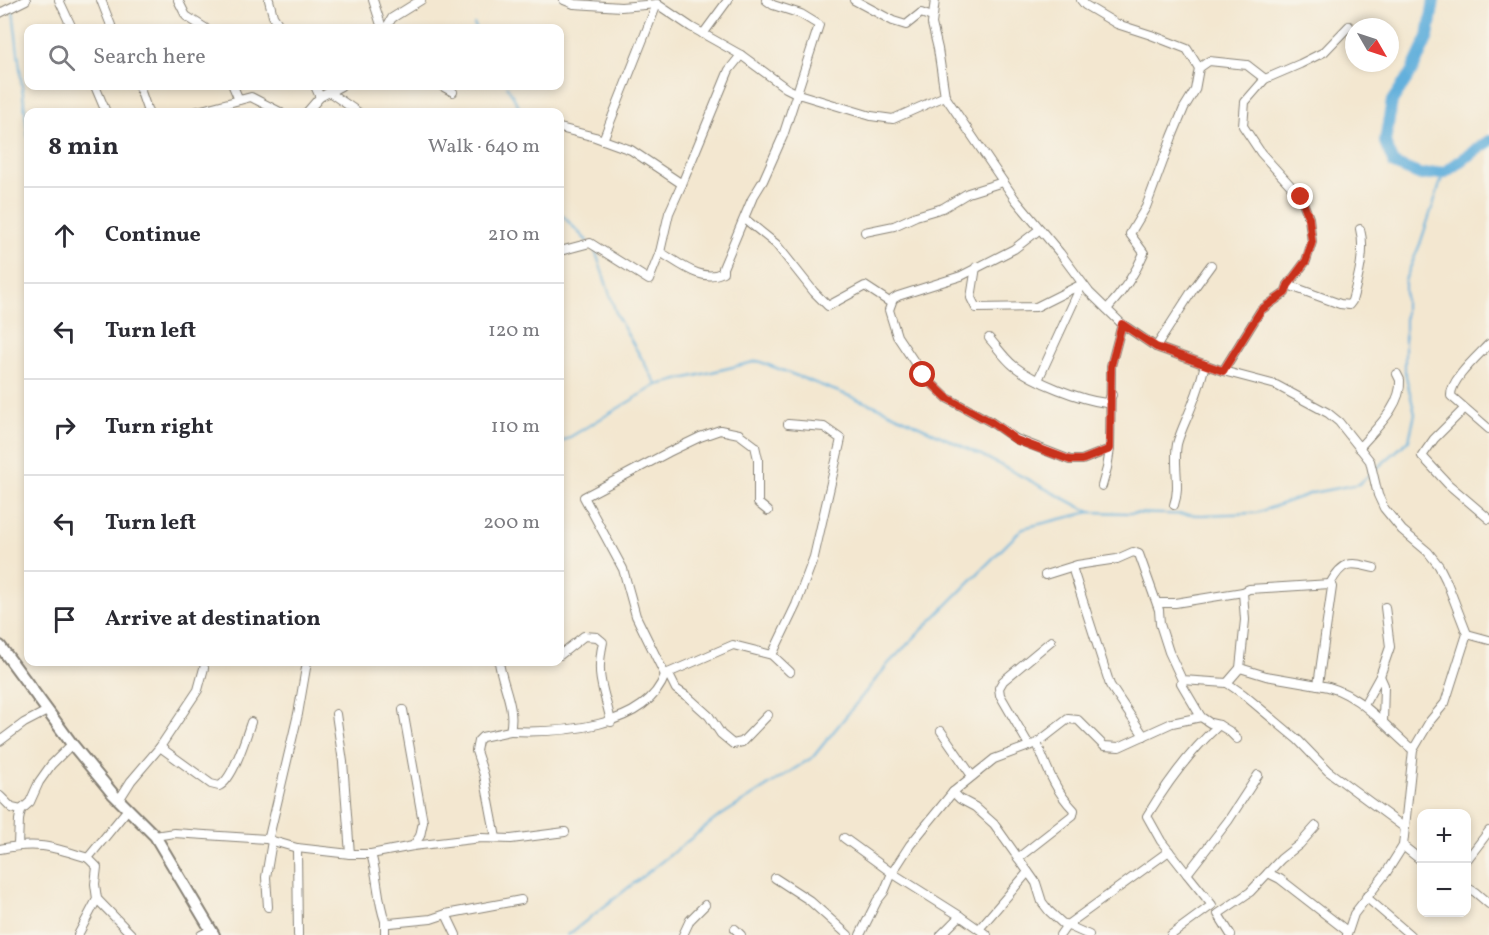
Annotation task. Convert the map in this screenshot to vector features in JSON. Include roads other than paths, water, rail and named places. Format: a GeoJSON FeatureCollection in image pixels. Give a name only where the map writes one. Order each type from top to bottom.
{"type":"FeatureCollection","features":[{"type":"Feature","properties":{"kind":"street"},"geometry":{"type":"LineString","coordinates":[[0,13],[26,0]]}},
{"type":"Feature","properties":{"kind":"street"},"geometry":{"type":"LineString","coordinates":[[59,0],[70,24]]}},
{"type":"Feature","properties":{"kind":"street"},"geometry":{"type":"LineString","coordinates":[[101,0],[110,24]]}},
{"type":"Feature","properties":{"kind":"street"},"geometry":{"type":"LineString","coordinates":[[178,0],[186,16],[199,24]]}},
{"type":"Feature","properties":{"kind":"street"},"geometry":{"type":"LineString","coordinates":[[269,0],[273,16],[278,24]]}},
{"type":"Feature","properties":{"kind":"street"},"geometry":{"type":"LineString","coordinates":[[373,0],[382,24]]}},
{"type":"Feature","properties":{"kind":"street"},"geometry":{"type":"LineString","coordinates":[[387,24],[392,18],[421,0]]}},
{"type":"Feature","properties":{"kind":"street"},"geometry":{"type":"LineString","coordinates":[[564,0],[574,4],[632,7],[657,4],[741,55],[786,88],[798,94],[871,116],[893,119],[945,96]]}},
{"type":"Feature","properties":{"kind":"street"},"geometry":{"type":"LineString","coordinates":[[703,34],[728,0]]}},
{"type":"Feature","properties":{"kind":"street"},"geometry":{"type":"LineString","coordinates":[[660,252],[702,276],[721,274],[752,199],[763,181],[783,136],[819,25],[801,14],[773,5],[766,0]]}},
{"type":"Feature","properties":{"kind":"street"},"geometry":{"type":"LineString","coordinates":[[854,0],[893,21],[906,25],[921,14],[932,17]]}},
{"type":"Feature","properties":{"kind":"street"},"geometry":{"type":"LineString","coordinates":[[935,0],[932,17],[945,96],[1003,182],[1082,284],[1122,324],[1156,347],[1223,371],[1276,385],[1307,401],[1339,422],[1370,461],[1378,495],[1384,508],[1402,530],[1428,552],[1439,566],[1467,634],[1445,702],[1430,721],[1413,750],[1403,846],[1386,873],[1354,914],[1347,933],[1280,879],[1268,873]]}},
{"type":"Feature","properties":{"kind":"street"},"geometry":{"type":"LineString","coordinates":[[1081,0],[1085,5],[1117,24],[1151,34],[1186,49],[1199,68],[1195,90],[1176,128],[1146,207],[1130,234],[1144,253],[1119,297],[1107,309]]}},
{"type":"Feature","properties":{"kind":"street"},"geometry":{"type":"LineString","coordinates":[[603,140],[657,4]]}},
{"type":"Feature","properties":{"kind":"street"},"geometry":{"type":"LineString","coordinates":[[1223,371],[1261,310],[1285,293],[1288,285],[1306,261],[1312,242],[1309,218],[1301,197],[1261,153],[1243,126],[1245,102],[1265,79],[1324,52],[1345,30]]}},
{"type":"Feature","properties":{"kind":"street"},"geometry":{"type":"LineString","coordinates":[[564,250],[590,243],[649,280],[660,252],[669,213],[729,70],[741,55]]}},
{"type":"Feature","properties":{"kind":"street"},"geometry":{"type":"LineString","coordinates":[[1199,68],[1209,61],[1247,66],[1265,79]]}},
{"type":"Feature","properties":{"kind":"street"},"geometry":{"type":"LineString","coordinates":[[97,90],[104,108]]}},
{"type":"Feature","properties":{"kind":"street"},"geometry":{"type":"LineString","coordinates":[[140,90],[147,108]]}},
{"type":"Feature","properties":{"kind":"street"},"geometry":{"type":"LineString","coordinates":[[234,90],[237,101],[236,108]]}},
{"type":"Feature","properties":{"kind":"street"},"geometry":{"type":"LineString","coordinates":[[317,90],[320,97]]}},
{"type":"Feature","properties":{"kind":"street"},"geometry":{"type":"LineString","coordinates":[[310,108],[320,97],[333,90]]}},
{"type":"Feature","properties":{"kind":"street"},"geometry":{"type":"LineString","coordinates":[[449,90],[453,92]]}},
{"type":"Feature","properties":{"kind":"street"},"geometry":{"type":"LineString","coordinates":[[329,92],[352,108]]}},
{"type":"Feature","properties":{"kind":"street"},"geometry":{"type":"LineString","coordinates":[[210,108],[252,97],[268,108]]}},
{"type":"Feature","properties":{"kind":"street"},"geometry":{"type":"LineString","coordinates":[[564,129],[631,150],[682,184]]}},
{"type":"Feature","properties":{"kind":"street"},"geometry":{"type":"LineString","coordinates":[[865,232],[894,226],[916,216],[943,208],[968,194],[1003,182]]}},
{"type":"Feature","properties":{"kind":"street"},"geometry":{"type":"LineString","coordinates":[[745,219],[776,244],[828,306],[865,286],[891,303]]}},
{"type":"Feature","properties":{"kind":"street"},"geometry":{"type":"LineString","coordinates":[[1040,229],[1014,249],[961,276],[898,296],[891,303],[889,310],[897,336],[923,375],[947,398],[991,422],[1016,440],[1070,460],[1082,460],[1110,449]]}},
{"type":"Feature","properties":{"kind":"street"},"geometry":{"type":"LineString","coordinates":[[1288,285],[1348,305],[1352,301],[1362,252],[1363,240],[1360,229]]}},
{"type":"Feature","properties":{"kind":"street"},"geometry":{"type":"LineString","coordinates":[[1156,347],[1211,265]]}},
{"type":"Feature","properties":{"kind":"street"},"geometry":{"type":"LineString","coordinates":[[976,267],[971,298],[976,308],[1036,307],[1082,284]]}},
{"type":"Feature","properties":{"kind":"street"},"geometry":{"type":"LineString","coordinates":[[1038,380],[1082,284]]}},
{"type":"Feature","properties":{"kind":"street"},"geometry":{"type":"LineString","coordinates":[[1102,486],[1110,449],[1111,366],[1122,324]]}},
{"type":"Feature","properties":{"kind":"street"},"geometry":{"type":"LineString","coordinates":[[989,338],[1014,366],[1038,380],[1091,401],[1106,403],[1112,395]]}},
{"type":"Feature","properties":{"kind":"street"},"geometry":{"type":"LineString","coordinates":[[1489,344],[1452,386],[1451,396],[1489,429]]}},
{"type":"Feature","properties":{"kind":"street"},"geometry":{"type":"LineString","coordinates":[[1174,505],[1178,496],[1177,447],[1205,364]]}},
{"type":"Feature","properties":{"kind":"street"},"geometry":{"type":"LineString","coordinates":[[1359,448],[1398,397],[1401,387],[1397,374]]}},
{"type":"Feature","properties":{"kind":"street"},"geometry":{"type":"LineString","coordinates":[[1464,409],[1434,439],[1422,456],[1448,484],[1489,519]]}},
{"type":"Feature","properties":{"kind":"street"},"geometry":{"type":"LineString","coordinates":[[772,655],[796,605],[814,556],[841,439],[824,427],[788,424]]}},
{"type":"Feature","properties":{"kind":"street"},"geometry":{"type":"LineString","coordinates":[[768,511],[758,503],[758,459],[755,446],[739,434],[720,430],[690,442],[584,497],[623,569],[636,616],[676,689],[709,716],[721,734],[733,744],[742,742],[768,715]]}},
{"type":"Feature","properties":{"kind":"street"},"geometry":{"type":"LineString","coordinates":[[1045,575],[1133,552],[1138,554],[1157,603],[1169,652],[1182,680],[1181,683],[1201,717],[1218,725],[1237,739]]}},
{"type":"Feature","properties":{"kind":"street"},"geometry":{"type":"LineString","coordinates":[[1317,685],[1332,587],[1330,584],[1337,570],[1345,566],[1355,563],[1374,568]]}},
{"type":"Feature","properties":{"kind":"street"},"geometry":{"type":"LineString","coordinates":[[1072,567],[1110,685],[1144,736]]}},
{"type":"Feature","properties":{"kind":"street"},"geometry":{"type":"LineString","coordinates":[[1157,603],[1175,603],[1249,589],[1330,584]]}},
{"type":"Feature","properties":{"kind":"street"},"geometry":{"type":"LineString","coordinates":[[1227,683],[1240,668],[1245,620],[1242,592]]}},
{"type":"Feature","properties":{"kind":"street"},"geometry":{"type":"LineString","coordinates":[[1364,705],[1380,676],[1390,647],[1385,607]]}},
{"type":"Feature","properties":{"kind":"street"},"geometry":{"type":"LineString","coordinates":[[1467,634],[1489,640]]}},
{"type":"Feature","properties":{"kind":"street"},"geometry":{"type":"LineString","coordinates":[[564,652],[584,636],[597,637],[603,642],[598,662],[600,683],[611,722]]}},
{"type":"Feature","properties":{"kind":"street"},"geometry":{"type":"LineString","coordinates":[[1018,858],[1073,815],[1074,810],[1062,798],[1033,744],[1000,696],[999,688],[1003,681],[1051,641]]}},
{"type":"Feature","properties":{"kind":"street"},"geometry":{"type":"LineString","coordinates":[[496,838],[484,775],[476,751],[478,741],[482,737],[510,731],[560,730],[611,722],[635,710],[661,686],[667,674],[733,645],[772,655],[790,672]]}},
{"type":"Feature","properties":{"kind":"street"},"geometry":{"type":"LineString","coordinates":[[0,646],[72,744],[119,800],[155,836],[213,932],[201,935]]}},
{"type":"Feature","properties":{"kind":"street"},"geometry":{"type":"LineString","coordinates":[[268,907],[266,877],[269,840],[298,714],[306,666]]}},
{"type":"Feature","properties":{"kind":"street"},"geometry":{"type":"LineString","coordinates":[[500,666],[512,713],[510,731]]}},
{"type":"Feature","properties":{"kind":"street"},"geometry":{"type":"LineString","coordinates":[[119,800],[131,781],[160,747],[198,690],[204,668]]}},
{"type":"Feature","properties":{"kind":"street"},"geometry":{"type":"LineString","coordinates":[[1240,668],[1277,679],[1326,686],[1364,705],[1413,750]]}},
{"type":"Feature","properties":{"kind":"street"},"geometry":{"type":"LineString","coordinates":[[1380,676],[1384,685],[1383,722]]}},
{"type":"Feature","properties":{"kind":"street"},"geometry":{"type":"LineString","coordinates":[[1182,680],[1227,683],[1244,694],[1298,740],[1328,771],[1405,828]]}},
{"type":"Feature","properties":{"kind":"street"},"geometry":{"type":"LineString","coordinates":[[403,710],[423,822],[420,836],[414,846]]}},
{"type":"Feature","properties":{"kind":"street"},"geometry":{"type":"LineString","coordinates":[[0,741],[6,735],[47,711]]}},
{"type":"Feature","properties":{"kind":"street"},"geometry":{"type":"LineString","coordinates":[[336,714],[343,762],[350,854]]}},
{"type":"Feature","properties":{"kind":"street"},"geometry":{"type":"LineString","coordinates":[[860,935],[892,873],[910,845],[953,792],[994,759],[1022,750],[1068,719],[1078,720],[1104,746],[1119,747],[1172,723],[1201,717]]}},
{"type":"Feature","properties":{"kind":"street"},"geometry":{"type":"LineString","coordinates":[[160,747],[211,784],[219,786],[231,773],[252,722]]}},
{"type":"Feature","properties":{"kind":"street"},"geometry":{"type":"LineString","coordinates":[[1218,725],[1190,754],[1159,796],[1148,816],[1169,851],[1212,905],[1231,935]]}},
{"type":"Feature","properties":{"kind":"street"},"geometry":{"type":"LineString","coordinates":[[941,731],[972,776]]}},
{"type":"Feature","properties":{"kind":"street"},"geometry":{"type":"LineString","coordinates":[[18,845],[21,810],[30,802],[39,782],[51,765],[72,744]]}},
{"type":"Feature","properties":{"kind":"street"},"geometry":{"type":"LineString","coordinates":[[1187,874],[1228,821],[1258,775]]}},
{"type":"Feature","properties":{"kind":"street"},"geometry":{"type":"LineString","coordinates":[[953,792],[994,824],[1036,883],[1042,902],[1049,911],[1067,925],[1089,935]]}},
{"type":"Feature","properties":{"kind":"street"},"geometry":{"type":"LineString","coordinates":[[0,796],[12,808],[21,810]]}},
{"type":"Feature","properties":{"kind":"street"},"geometry":{"type":"LineString","coordinates":[[88,858],[128,809]]}},
{"type":"Feature","properties":{"kind":"street"},"geometry":{"type":"LineString","coordinates":[[1218,914],[1250,892],[1316,826]]}},
{"type":"Feature","properties":{"kind":"street"},"geometry":{"type":"LineString","coordinates":[[1471,856],[1489,831]]}},
{"type":"Feature","properties":{"kind":"street"},"geometry":{"type":"LineString","coordinates":[[155,836],[174,833],[269,840],[297,848],[371,854],[414,846],[496,838],[522,838],[565,832]]}},
{"type":"Feature","properties":{"kind":"street"},"geometry":{"type":"LineString","coordinates":[[844,838],[892,873],[987,935]]}},
{"type":"Feature","properties":{"kind":"street"},"geometry":{"type":"LineString","coordinates":[[0,849],[18,845],[48,845],[88,858],[97,867],[95,884],[97,899],[78,935]]}},
{"type":"Feature","properties":{"kind":"street"},"geometry":{"type":"LineString","coordinates":[[1403,846],[1417,857]]}},
{"type":"Feature","properties":{"kind":"street"},"geometry":{"type":"LineString","coordinates":[[297,848],[298,935]]}},
{"type":"Feature","properties":{"kind":"street"},"geometry":{"type":"LineString","coordinates":[[1060,935],[1067,925],[1169,851]]}},
{"type":"Feature","properties":{"kind":"street"},"geometry":{"type":"LineString","coordinates":[[371,854],[376,869],[385,921],[385,935]]}},
{"type":"Feature","properties":{"kind":"street"},"geometry":{"type":"LineString","coordinates":[[979,929],[1028,872]]}},
{"type":"Feature","properties":{"kind":"street"},"geometry":{"type":"LineString","coordinates":[[775,878],[809,900],[848,935]]}},
{"type":"Feature","properties":{"kind":"street"},"geometry":{"type":"LineString","coordinates":[[1471,890],[1489,904]]}},
{"type":"Feature","properties":{"kind":"street"},"geometry":{"type":"LineString","coordinates":[[1366,897],[1410,935]]}},
{"type":"Feature","properties":{"kind":"street"},"geometry":{"type":"LineString","coordinates":[[97,899],[132,935]]}},
{"type":"Feature","properties":{"kind":"street"},"geometry":{"type":"LineString","coordinates":[[385,921],[396,924],[431,919],[521,900]]}},
{"type":"Feature","properties":{"kind":"street"},"geometry":{"type":"LineString","coordinates":[[683,935],[690,920],[705,905]]}},
{"type":"Feature","properties":{"kind":"street"},"geometry":{"type":"LineString","coordinates":[[1171,935],[1212,905]]}},
{"type":"Feature","properties":{"kind":"street"},"geometry":{"type":"LineString","coordinates":[[446,914],[456,935]]}},
{"type":"Feature","properties":{"kind":"street"},"geometry":{"type":"LineString","coordinates":[[941,935],[960,916]]}},
{"type":"Feature","properties":{"kind":"waterway"},"geometry":{"type":"LineString","coordinates":[[1434,0],[1428,37],[1412,71],[1392,101],[1385,142],[1394,164],[1421,175],[1445,172],[1489,141]]}},
{"type":"Feature","properties":{"kind":"waterway"},"geometry":{"type":"LineString","coordinates":[[13,10],[25,108]]}},
{"type":"Feature","properties":{"kind":"waterway"},"geometry":{"type":"LineString","coordinates":[[509,90],[520,108]]}},
{"type":"Feature","properties":{"kind":"waterway"},"geometry":{"type":"LineString","coordinates":[[568,935],[717,818],[813,757],[889,663],[1023,528],[1090,512],[1202,515],[1256,513],[1312,493],[1359,484],[1409,440],[1415,414],[1405,372],[1405,280],[1420,244],[1444,172]]}},
{"type":"Feature","properties":{"kind":"waterway"},"geometry":{"type":"LineString","coordinates":[[564,217],[587,241]]}},
{"type":"Feature","properties":{"kind":"waterway"},"geometry":{"type":"LineString","coordinates":[[595,250],[617,316],[657,385]]}},
{"type":"Feature","properties":{"kind":"waterway"},"geometry":{"type":"LineString","coordinates":[[564,441],[657,385],[758,361],[883,409],[981,455],[1090,512]]}}]}
